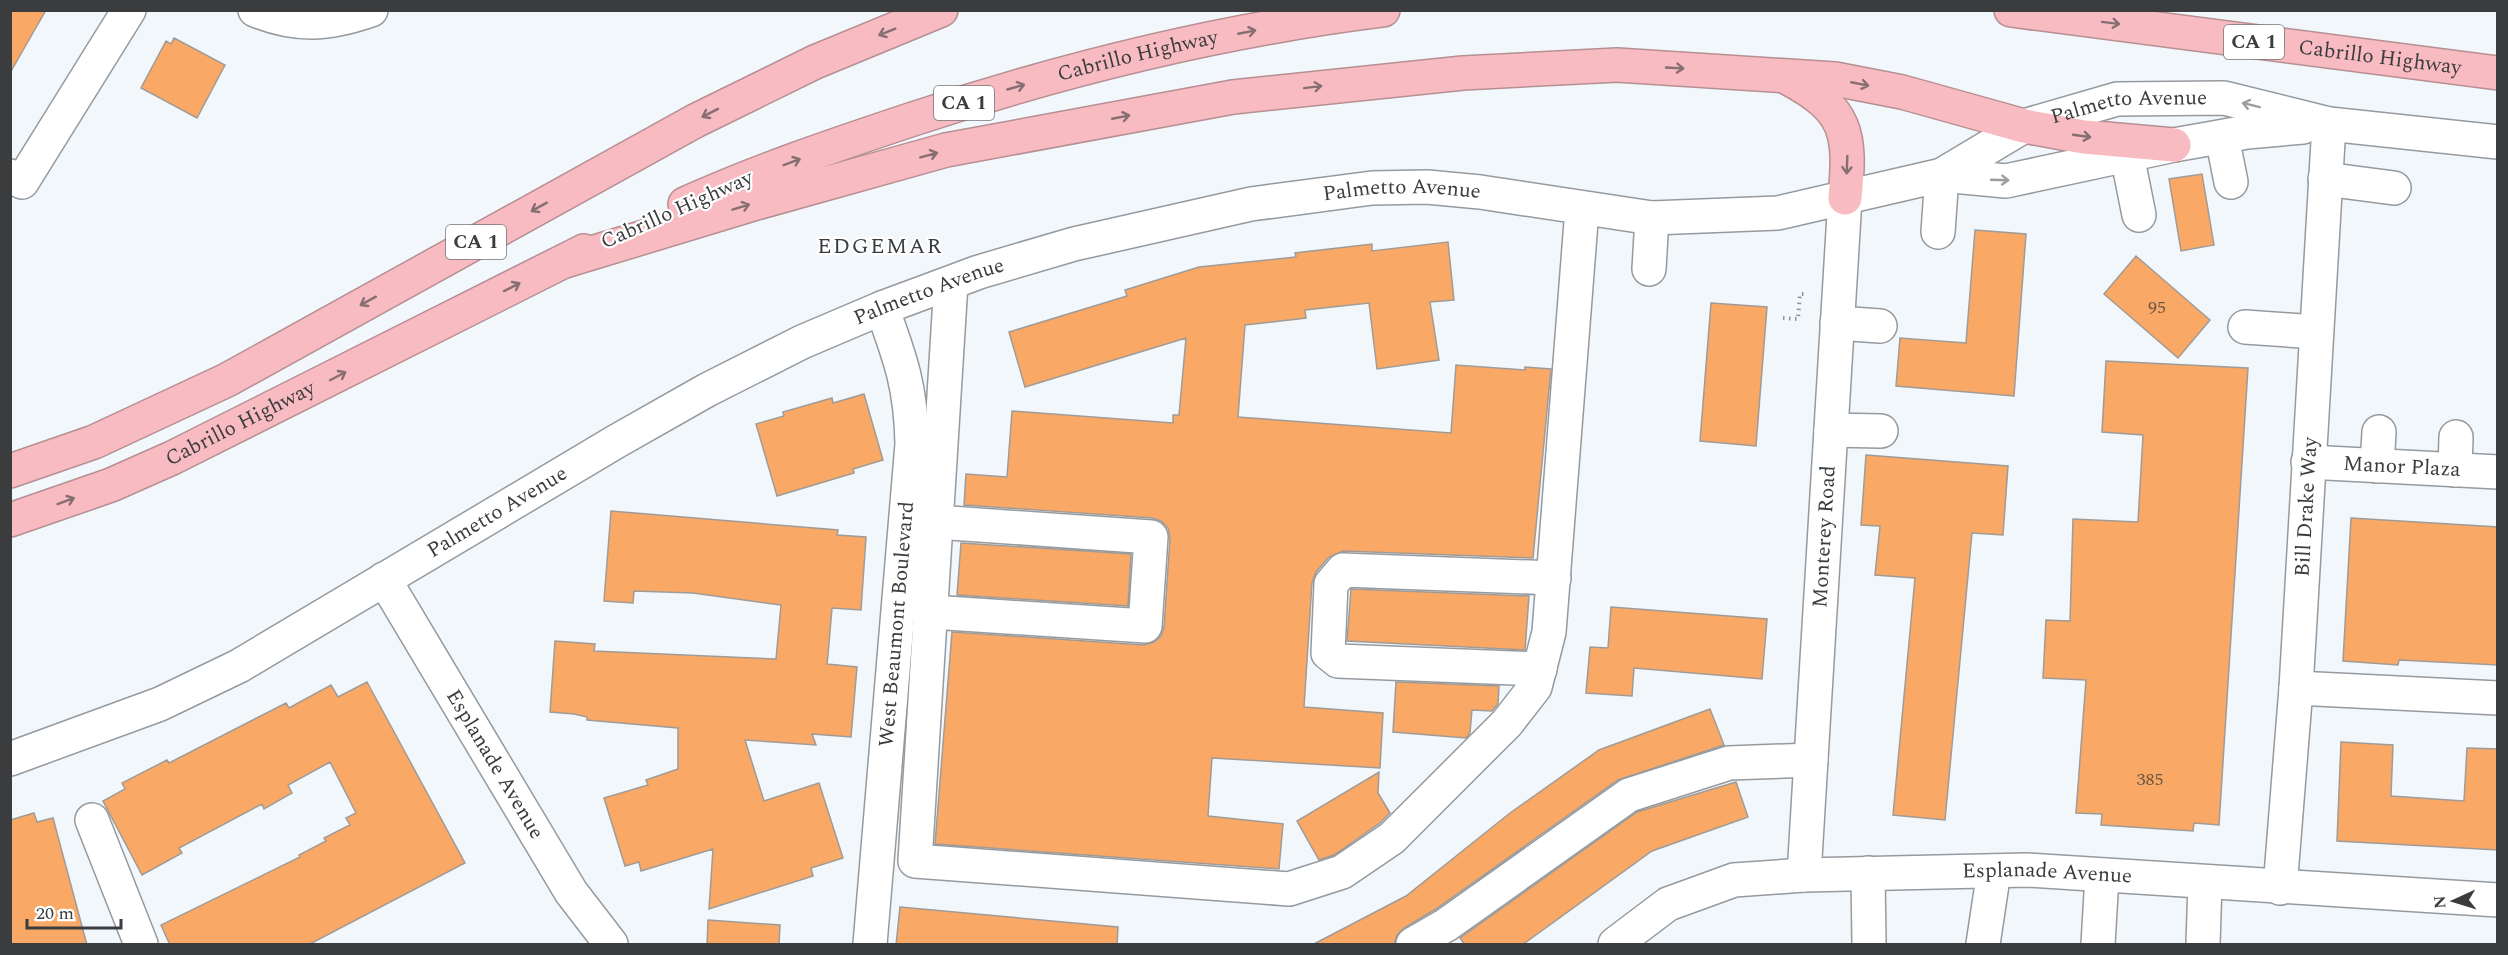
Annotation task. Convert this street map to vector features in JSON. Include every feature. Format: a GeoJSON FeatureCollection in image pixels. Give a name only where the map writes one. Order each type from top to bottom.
{"type":"FeatureCollection","features":[{"type":"Feature","properties":{"kind":"highway","name":"CA 1"},"geometry":{"type":"LineString","coordinates":[[10,471],[94,442],[227,380],[705,116],[815,62],[942,10]]}},
{"type":"Feature","properties":{"kind":"highway","name":"Cabrillo Highway"},"geometry":{"type":"LineString","coordinates":[[10,520],[111,485],[182,453],[565,261],[730,186],[814,153],[941,110],[1140,54],[1272,27],[1383,10]]}},
{"type":"Feature","properties":{"kind":"highway","name":"Cabrillo Highway"},"geometry":{"type":"LineString","coordinates":[[2011,10],[2498,73]]}},
{"type":"Feature","properties":{"kind":"highway"},"geometry":{"type":"LineString","coordinates":[[565,261],[753,204],[946,150],[1233,98],[1355,82],[1562,67],[1617,65],[1835,79],[1902,92],[2024,126],[2084,136],[2174,145]]}},
{"type":"Feature","properties":{"kind":"highway"},"geometry":{"type":"LineString","coordinates":[[1781,74],[1825,101],[1839,119],[1847,140],[1848,164],[1845,198]]}},
{"type":"Feature","properties":{"kind":"street"},"geometry":{"type":"LineString","coordinates":[[16,179],[129,10]]}},
{"type":"Feature","properties":{"kind":"street"},"geometry":{"type":"LineString","coordinates":[[255,10],[302,24],[351,17],[371,10]]}},
{"type":"Feature","properties":{"kind":"street","name":"Palmetto Avenue"},"geometry":{"type":"LineString","coordinates":[[10,759],[160,704],[239,666],[707,390],[802,342],[882,308],[951,283],[1074,244],[1120,232],[1251,204],[1372,188],[1427,187],[1480,192],[1652,218],[1778,213],[1942,175],[2024,126],[2117,99],[2224,98],[2329,124],[2498,142]]}},
{"type":"Feature","properties":{"kind":"street","name":"Palmetto Avenue"},"geometry":{"type":"LineString","coordinates":[[1942,175],[2006,182],[2222,136],[2329,124]]}},
{"type":"Feature","properties":{"kind":"street","name":"Bill Drake Way"},"geometry":{"type":"LineString","coordinates":[[2280,888],[2296,688],[2329,124]]}},
{"type":"Feature","properties":{"kind":"street"},"geometry":{"type":"LineString","coordinates":[[2222,136],[2231,182]]}},
{"type":"Feature","properties":{"kind":"street"},"geometry":{"type":"LineString","coordinates":[[2127,155],[2139,215]]}},
{"type":"Feature","properties":{"kind":"street"},"geometry":{"type":"LineString","coordinates":[[1938,232],[1942,175]]}},
{"type":"Feature","properties":{"kind":"street"},"geometry":{"type":"LineString","coordinates":[[2325,179],[2394,188]]}},
{"type":"Feature","properties":{"kind":"street","name":"Monterey Road"},"geometry":{"type":"LineString","coordinates":[[1804,875],[1845,198]]}},
{"type":"Feature","properties":{"kind":"street"},"geometry":{"type":"LineString","coordinates":[[951,283],[915,861],[1290,889],[1342,872],[1392,838],[1507,723],[1535,687],[1550,632],[1582,209]]}},
{"type":"Feature","properties":{"kind":"street"},"geometry":{"type":"LineString","coordinates":[[1649,269],[1652,218]]}},
{"type":"Feature","properties":{"kind":"street","name":"West Beaumont Boulevard"},"geometry":{"type":"LineString","coordinates":[[870,945],[912,444],[912,409],[905,372],[882,308]]}},
{"type":"Feature","properties":{"kind":"street"},"geometry":{"type":"LineString","coordinates":[[1837,323],[1880,326]]}},
{"type":"Feature","properties":{"kind":"street"},"geometry":{"type":"LineString","coordinates":[[2245,327],[2316,332]]}},
{"type":"Feature","properties":{"kind":"street"},"geometry":{"type":"LineString","coordinates":[[1831,430],[1881,431]]}},
{"type":"Feature","properties":{"kind":"street"},"geometry":{"type":"LineString","coordinates":[[2377,466],[2379,432]]}},
{"type":"Feature","properties":{"kind":"street"},"geometry":{"type":"LineString","coordinates":[[2454,470],[2456,437]]}},
{"type":"Feature","properties":{"kind":"street","name":"Manor Plaza"},"geometry":{"type":"LineString","coordinates":[[2308,462],[2498,472]]}},
{"type":"Feature","properties":{"kind":"street"},"geometry":{"type":"LineString","coordinates":[[931,612],[1145,626],[1151,537],[936,522]]}},
{"type":"Feature","properties":{"kind":"street"},"geometry":{"type":"LineString","coordinates":[[1540,669],[1338,661],[1328,653],[1331,584],[1343,570],[1554,578]]}},
{"type":"Feature","properties":{"kind":"street","name":"Esplanade Avenue"},"geometry":{"type":"LineString","coordinates":[[384,579],[572,892],[611,945]]}},
{"type":"Feature","properties":{"kind":"street"},"geometry":{"type":"LineString","coordinates":[[2296,688],[2498,698]]}},
{"type":"Feature","properties":{"kind":"street"},"geometry":{"type":"LineString","coordinates":[[1413,945],[1446,925],[1629,795],[1729,763],[1811,760]]}},
{"type":"Feature","properties":{"kind":"street"},"geometry":{"type":"LineString","coordinates":[[92,820],[141,945]]}},
{"type":"Feature","properties":{"kind":"street","name":"Esplanade Avenue"},"geometry":{"type":"LineString","coordinates":[[1615,945],[1668,904],[1734,880],[1804,875],[2027,870],[2280,888],[2498,900]]}},
{"type":"Feature","properties":{"kind":"street"},"geometry":{"type":"LineString","coordinates":[[1983,945],[1994,871]]}},
{"type":"Feature","properties":{"kind":"street"},"geometry":{"type":"LineString","coordinates":[[1868,873],[1869,945]]}},
{"type":"Feature","properties":{"kind":"street"},"geometry":{"type":"LineString","coordinates":[[2098,945],[2102,876]]}},
{"type":"Feature","properties":{"kind":"street"},"geometry":{"type":"LineString","coordinates":[[2202,945],[2205,883]]}},
{"type":"Feature","properties":{"kind":"building"},"geometry":{"type":"Polygon","coordinates":[[[10,10],[46,10],[10,73],[10,10]]]}},
{"type":"Feature","properties":{"kind":"building"},"geometry":{"type":"Polygon","coordinates":[[[174,38],[225,65],[197,118],[141,88],[166,41],[171,44],[174,38]]]}},
{"type":"Feature","properties":{"kind":"building"},"geometry":{"type":"Polygon","coordinates":[[[2202,174],[2214,245],[2181,251],[2169,179],[2202,174]]]}},
{"type":"Feature","properties":{"kind":"building"},"geometry":{"type":"Polygon","coordinates":[[[1975,230],[2026,234],[2014,396],[1896,386],[1900,338],[1966,343],[1975,230]]]}},
{"type":"Feature","properties":{"kind":"building"},"geometry":{"type":"Polygon","coordinates":[[[1448,242],[1454,300],[1430,302],[1439,360],[1377,369],[1369,303],[1305,310],[1306,318],[1245,325],[1238,417],[1451,433],[1456,365],[1525,370],[1525,367],[1551,369],[1533,558],[1343,551],[1329,557],[1316,572],[1312,583],[1304,707],[1383,713],[1380,768],[1212,758],[1208,816],[1283,824],[1279,869],[935,844],[952,632],[1144,645],[1154,642],[1161,636],[1164,627],[1170,538],[1168,528],[1161,521],[1152,518],[964,505],[966,474],[1007,477],[1012,411],[1173,423],[1173,415],[1179,415],[1186,338],[1025,387],[1009,332],[1127,296],[1125,290],[1199,267],[1296,257],[1295,253],[1372,244],[1372,251],[1448,242]]]}},
{"type":"Feature","properties":{"kind":"building"},"geometry":{"type":"Polygon","coordinates":[[[2136,256],[2210,320],[2178,358],[2104,294],[2136,256]]]}},
{"type":"Feature","properties":{"kind":"building"},"geometry":{"type":"Polygon","coordinates":[[[1711,303],[1767,307],[1756,446],[1700,441],[1711,303]]]}},
{"type":"Feature","properties":{"kind":"building"},"geometry":{"type":"Polygon","coordinates":[[[2106,361],[2248,368],[2219,825],[2194,823],[2193,831],[2101,825],[2102,814],[2076,813],[2086,680],[2043,678],[2046,620],[2070,621],[2073,519],[2138,522],[2143,435],[2102,432],[2106,361]]]}},
{"type":"Feature","properties":{"kind":"building"},"geometry":{"type":"Polygon","coordinates":[[[864,394],[883,460],[853,469],[854,473],[777,496],[756,424],[784,416],[783,412],[832,398],[833,403],[864,394]]]}},
{"type":"Feature","properties":{"kind":"building"},"geometry":{"type":"Polygon","coordinates":[[[1866,455],[2008,466],[2003,535],[1972,533],[1945,820],[1893,815],[1915,578],[1875,575],[1880,526],[1861,525],[1866,455]]]}},
{"type":"Feature","properties":{"kind":"building"},"geometry":{"type":"Polygon","coordinates":[[[611,511],[838,530],[837,535],[866,537],[861,610],[832,608],[827,664],[857,667],[851,737],[812,734],[816,745],[745,740],[764,801],[819,783],[843,858],[811,868],[813,876],[709,909],[713,849],[641,871],[639,862],[625,866],[604,798],[648,785],[646,780],[678,769],[678,728],[587,720],[587,717],[574,714],[550,712],[555,641],[595,644],[594,651],[776,659],[781,605],[693,593],[634,591],[633,603],[604,601],[611,511]]]}},
{"type":"Feature","properties":{"kind":"building"},"geometry":{"type":"Polygon","coordinates":[[[2351,518],[2498,527],[2498,665],[2399,660],[2398,665],[2343,661],[2351,518]]]}},
{"type":"Feature","properties":{"kind":"building"},"geometry":{"type":"Polygon","coordinates":[[[961,543],[1131,554],[1128,606],[957,595],[961,543]]]}},
{"type":"Feature","properties":{"kind":"building"},"geometry":{"type":"Polygon","coordinates":[[[1351,589],[1529,596],[1525,650],[1347,641],[1351,589]]]}},
{"type":"Feature","properties":{"kind":"building"},"geometry":{"type":"Polygon","coordinates":[[[1611,607],[1767,619],[1762,679],[1634,668],[1632,696],[1586,693],[1590,647],[1608,648],[1611,607]]]}},
{"type":"Feature","properties":{"kind":"building"},"geometry":{"type":"Polygon","coordinates":[[[367,682],[465,863],[308,945],[170,945],[161,925],[300,857],[299,855],[326,841],[324,838],[350,825],[346,818],[356,813],[330,762],[288,785],[292,793],[264,809],[262,804],[179,848],[182,853],[142,875],[103,801],[125,789],[122,783],[167,760],[169,763],[286,703],[289,708],[331,685],[338,697],[367,682]]]}},
{"type":"Feature","properties":{"kind":"building"},"geometry":{"type":"Polygon","coordinates":[[[1396,682],[1499,686],[1498,704],[1492,711],[1472,710],[1470,733],[1466,738],[1393,732],[1396,682]]]}},
{"type":"Feature","properties":{"kind":"building"},"geometry":{"type":"Polygon","coordinates":[[[1710,709],[1724,745],[1618,780],[1436,909],[1404,928],[1397,935],[1394,945],[1312,945],[1406,896],[1510,813],[1599,750],[1710,709]]]}},
{"type":"Feature","properties":{"kind":"building"},"geometry":{"type":"Polygon","coordinates":[[[2341,742],[2393,745],[2391,796],[2464,801],[2467,748],[2498,749],[2498,850],[2337,841],[2341,742]]]}},
{"type":"Feature","properties":{"kind":"building"},"geometry":{"type":"Polygon","coordinates":[[[1379,772],[1378,793],[1390,813],[1380,823],[1334,855],[1319,860],[1297,821],[1379,772]]]}},
{"type":"Feature","properties":{"kind":"building"},"geometry":{"type":"Polygon","coordinates":[[[1736,782],[1748,817],[1652,851],[1522,945],[1465,945],[1460,938],[1637,812],[1736,782]]]}},
{"type":"Feature","properties":{"kind":"building"},"geometry":{"type":"Polygon","coordinates":[[[34,813],[37,822],[53,818],[87,945],[10,945],[10,820],[34,813]]]}},
{"type":"Feature","properties":{"kind":"building"},"geometry":{"type":"Polygon","coordinates":[[[900,907],[1118,927],[1117,945],[896,945],[900,907]]]}},
{"type":"Feature","properties":{"kind":"building"},"geometry":{"type":"Polygon","coordinates":[[[708,920],[780,925],[779,945],[707,945],[708,920]]]}},
{"type":"Feature","properties":{"kind":"district","name":"EDGEMAR"},"geometry":{"type":"Point","coordinates":[880,246]}}]}
